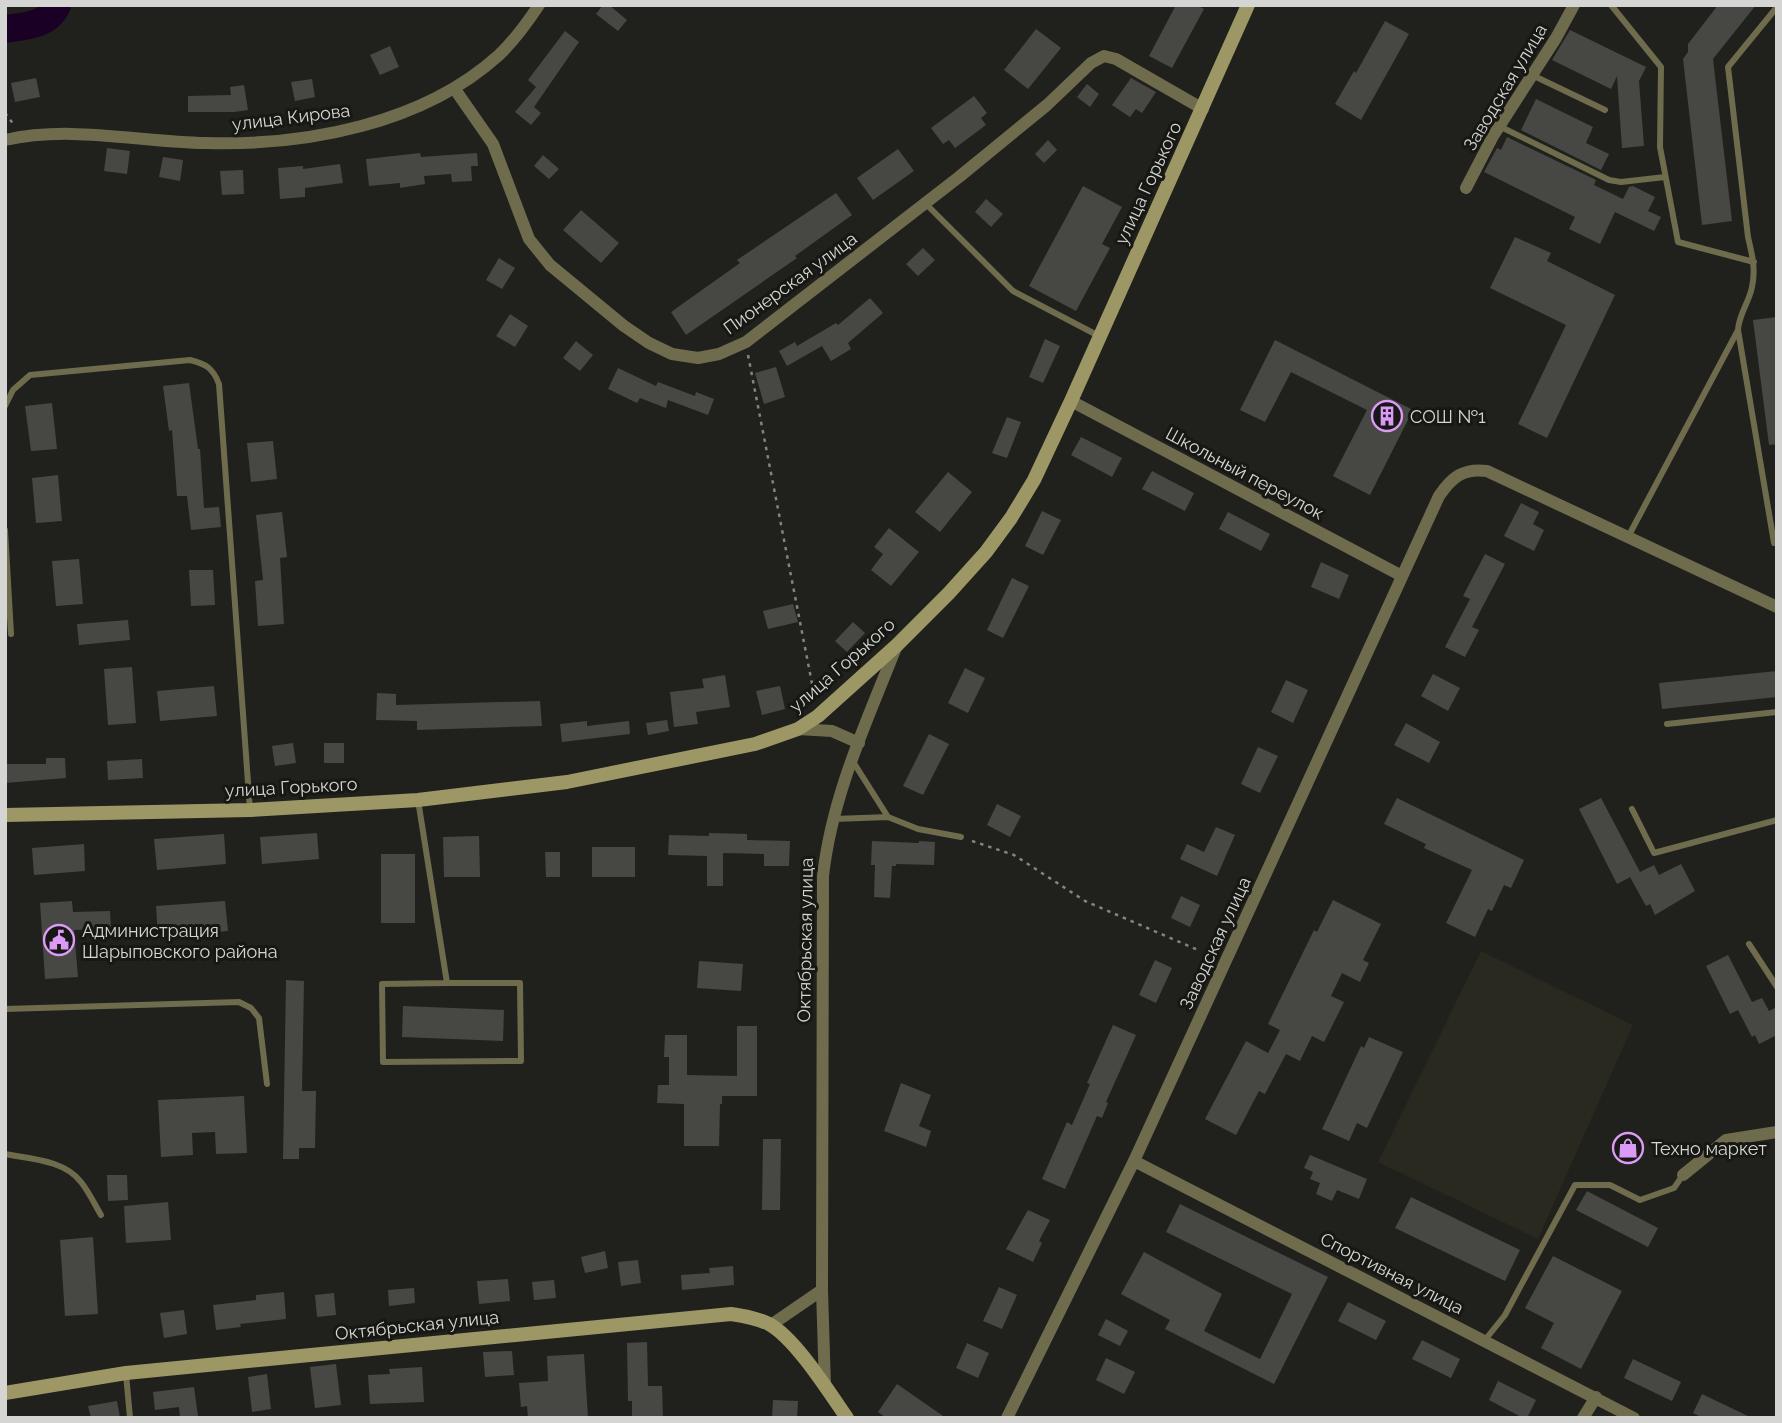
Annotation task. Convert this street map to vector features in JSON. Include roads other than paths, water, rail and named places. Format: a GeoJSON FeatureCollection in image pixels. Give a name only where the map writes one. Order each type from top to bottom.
{"type":"FeatureCollection","features":[{"type":"Feature","properties":{"kind":"main road","name":"улица Горького"},"geometry":{"type":"LineString","coordinates":[[5,816],[250,810],[418,800],[567,782],[755,744],[798,729],[818,716],[897,645],[986,552],[1034,480],[1248,5]]}},
{"type":"Feature","properties":{"kind":"main road","name":"Октябрьская улица"},"geometry":{"type":"LineString","coordinates":[[5,1393],[126,1373],[731,1314],[771,1325]]}},
{"type":"Feature","properties":{"kind":"main road"},"geometry":{"type":"LineString","coordinates":[[771,1325],[788,1339],[847,1418]]}},
{"type":"Feature","properties":{"kind":"street","name":"улица Кирова"},"geometry":{"type":"LineString","coordinates":[[5,140],[23,136],[63,134],[112,135],[206,144],[333,133],[379,121],[454,89],[500,54],[521,31],[539,5]]}},
{"type":"Feature","properties":{"kind":"street","name":"Заводская улица"},"geometry":{"type":"LineString","coordinates":[[1466,188],[1500,126],[1574,5]]}},
{"type":"Feature","properties":{"kind":"street","name":"Пионерская улица"},"geometry":{"type":"LineString","coordinates":[[454,89],[493,144],[530,239],[550,265],[624,326],[649,343],[672,354],[698,358],[719,354],[746,342],[926,204],[1047,105],[1091,63],[1104,56],[1116,59],[1203,109]]}},
{"type":"Feature","properties":{"kind":"street","name":"Школьный переулок"},"geometry":{"type":"LineString","coordinates":[[1071,401],[1402,576]]}},
{"type":"Feature","properties":{"kind":"street","name":"Заводская улица"},"geometry":{"type":"LineString","coordinates":[[1007,1418],[1134,1161],[1438,496],[1450,480],[1461,473],[1487,471],[1628,537]]}},
{"type":"Feature","properties":{"kind":"street"},"geometry":{"type":"LineString","coordinates":[[1628,537],[1777,607]]}},
{"type":"Feature","properties":{"kind":"street","name":"Октябрьская улица"},"geometry":{"type":"LineString","coordinates":[[825,1387],[822,1290],[823,876],[826,843],[838,793],[897,645]]}},
{"type":"Feature","properties":{"kind":"street"},"geometry":{"type":"LineString","coordinates":[[798,729],[832,731],[859,743]]}},
{"type":"Feature","properties":{"kind":"street"},"geometry":{"type":"LineString","coordinates":[[1683,1175],[1726,1140],[1777,1132]]}},
{"type":"Feature","properties":{"kind":"street","name":"Спортивная улица"},"geometry":{"type":"LineString","coordinates":[[1134,1161],[1634,1418]]}},
{"type":"Feature","properties":{"kind":"street"},"geometry":{"type":"LineString","coordinates":[[771,1325],[822,1290]]}},
{"type":"Feature","properties":{"kind":"street"},"geometry":{"type":"LineString","coordinates":[[1583,1418],[1595,1397]]}},
{"type":"Feature","properties":{"kind":"lane"},"geometry":{"type":"LineString","coordinates":[[1611,5],[1661,67],[1660,147],[1678,242],[1754,262]]}},
{"type":"Feature","properties":{"kind":"lane"},"geometry":{"type":"LineString","coordinates":[[1774,543],[1738,330],[1739,317],[1752,289],[1754,262],[1748,237],[1728,66],[1777,7]]}},
{"type":"Feature","properties":{"kind":"lane"},"geometry":{"type":"LineString","coordinates":[[1532,75],[1605,110]]}},
{"type":"Feature","properties":{"kind":"lane"},"geometry":{"type":"LineString","coordinates":[[1500,126],[1609,180],[1621,183],[1665,177]]}},
{"type":"Feature","properties":{"kind":"lane"},"geometry":{"type":"LineString","coordinates":[[926,204],[1013,291],[1099,336]]}},
{"type":"Feature","properties":{"kind":"lane"},"geometry":{"type":"LineString","coordinates":[[1628,537],[1738,330]]}},
{"type":"Feature","properties":{"kind":"lane"},"geometry":{"type":"LineString","coordinates":[[5,406],[13,390],[30,375],[190,360],[203,363],[214,371],[219,384],[250,810]]}},
{"type":"Feature","properties":{"kind":"lane"},"geometry":{"type":"LineString","coordinates":[[5,530],[12,634]]}},
{"type":"Feature","properties":{"kind":"lane"},"geometry":{"type":"LineString","coordinates":[[1667,724],[1777,712]]}},
{"type":"Feature","properties":{"kind":"lane"},"geometry":{"type":"LineString","coordinates":[[852,759],[888,817]]}},
{"type":"Feature","properties":{"kind":"lane"},"geometry":{"type":"LineString","coordinates":[[418,800],[447,983]]}},
{"type":"Feature","properties":{"kind":"lane"},"geometry":{"type":"LineString","coordinates":[[1632,809],[1654,853],[1777,820]]}},
{"type":"Feature","properties":{"kind":"lane"},"geometry":{"type":"LineString","coordinates":[[832,819],[888,817],[918,829],[961,837]]}},
{"type":"Feature","properties":{"kind":"lane"},"geometry":{"type":"LineString","coordinates":[[1749,944],[1777,987]]}},
{"type":"Feature","properties":{"kind":"lane"},"geometry":{"type":"LineString","coordinates":[[447,983],[520,983],[521,1061],[383,1062],[382,984],[447,983]]}},
{"type":"Feature","properties":{"kind":"lane"},"geometry":{"type":"LineString","coordinates":[[5,1009],[239,1002],[251,1008],[259,1018],[267,1083]]}},
{"type":"Feature","properties":{"kind":"lane"},"geometry":{"type":"LineString","coordinates":[[5,1154],[54,1164],[70,1171],[82,1182],[101,1215]]}},
{"type":"Feature","properties":{"kind":"lane"},"geometry":{"type":"LineString","coordinates":[[1485,1340],[1505,1315],[1575,1185],[1610,1185],[1640,1200],[1674,1188],[1683,1175]]}},
{"type":"Feature","properties":{"kind":"lane"},"geometry":{"type":"LineString","coordinates":[[126,1373],[130,1418]]}},
{"type":"Feature","properties":{"kind":"waterway"},"geometry":{"type":"LineString","coordinates":[[5,29],[42,21],[57,5]]}},
{"type":"Feature","properties":{"kind":"place","name":"СОШ №1"},"geometry":{"type":"Point","coordinates":[1387,416]}},
{"type":"Feature","properties":{"kind":"place","name":"Администрация Шарыповского района"},"geometry":{"type":"Point","coordinates":[59,940]}},
{"type":"Feature","properties":{"kind":"place","name":"Техно маркет"},"geometry":{"type":"Point","coordinates":[1628,1148]}}]}
